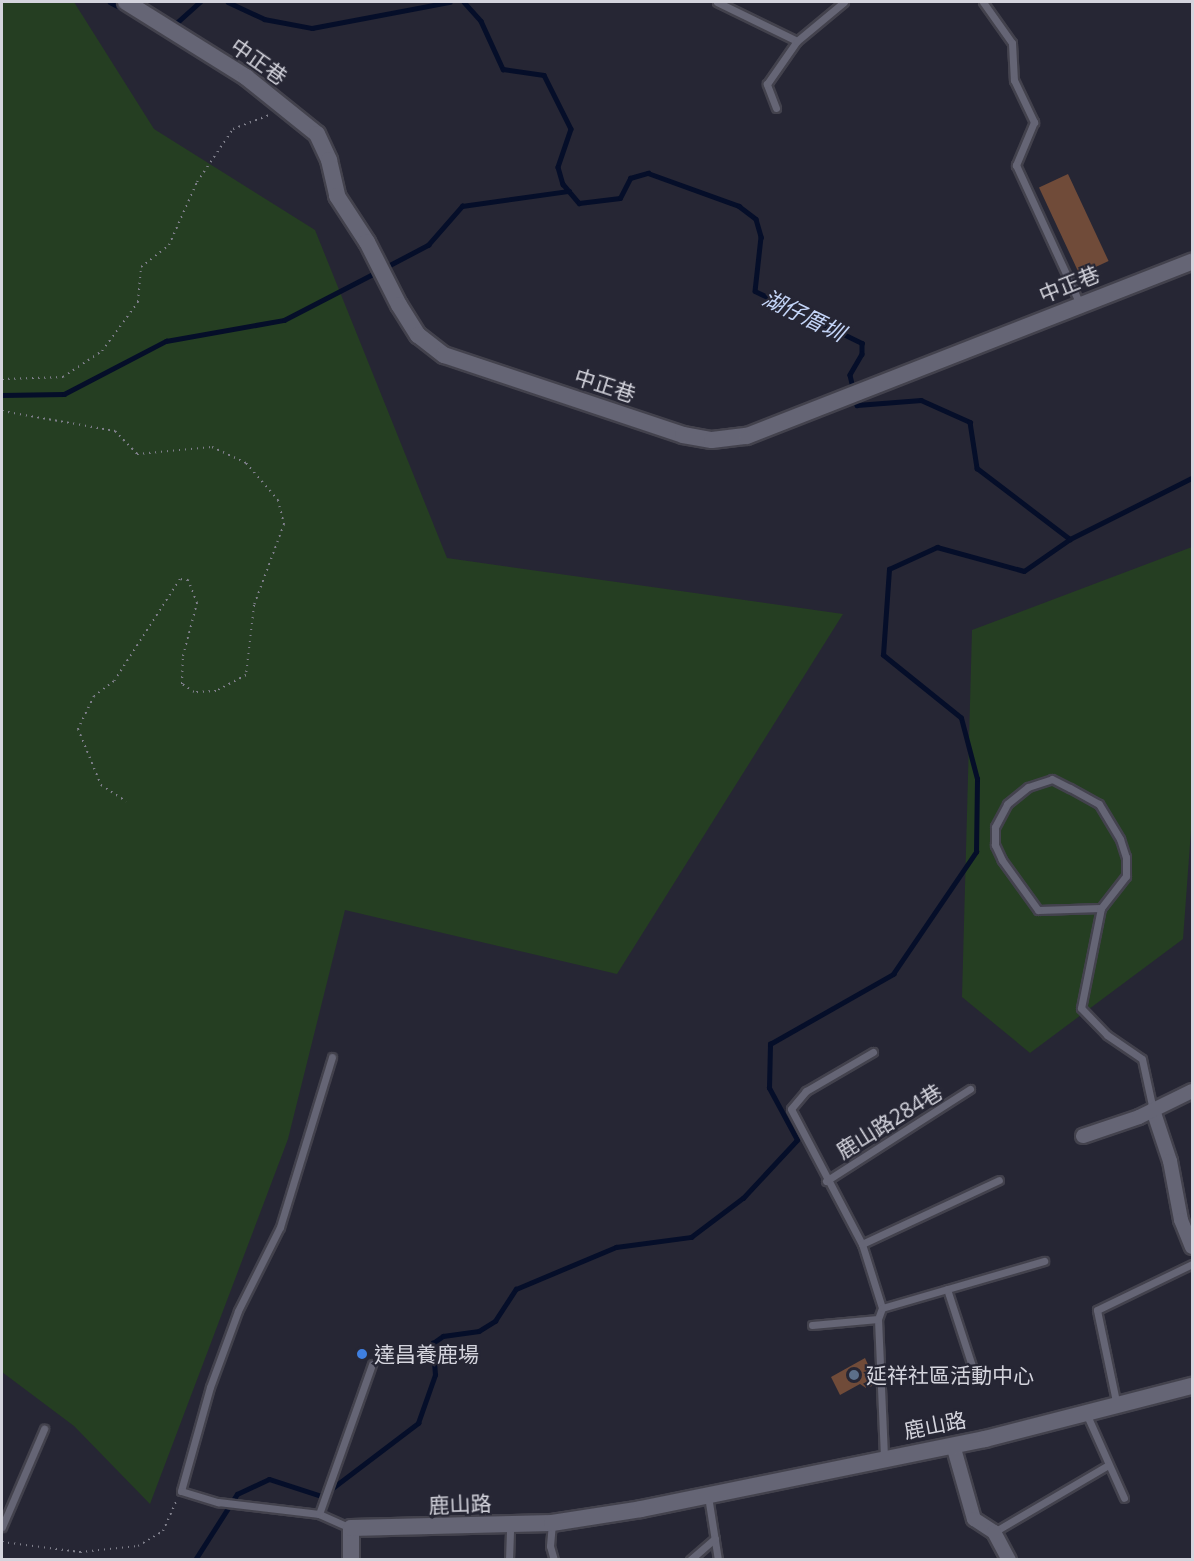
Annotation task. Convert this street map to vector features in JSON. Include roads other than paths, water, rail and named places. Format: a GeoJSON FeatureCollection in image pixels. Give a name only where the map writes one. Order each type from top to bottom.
{"type":"FeatureCollection","features":[{"type":"Feature","properties":{"kind":"street","name":"中正巷"},"geometry":{"type":"LineString","coordinates":[[126,2],[246,77],[317,134],[329,160],[337,196],[377,261],[418,335],[444,355],[683,435],[712,440],[747,436],[1192,262]]}},
{"type":"Feature","properties":{"kind":"street"},"geometry":{"type":"LineString","coordinates":[[1083,1136],[1153,1110],[1192,1091]]}},
{"type":"Feature","properties":{"kind":"street"},"geometry":{"type":"LineString","coordinates":[[1153,1110],[1170,1161],[1180,1220],[1192,1247]]}},
{"type":"Feature","properties":{"kind":"street","name":"鹿山路"},"geometry":{"type":"LineString","coordinates":[[351,1528],[552,1523],[708,1496],[953,1445],[1192,1386]]}},
{"type":"Feature","properties":{"kind":"street"},"geometry":{"type":"LineString","coordinates":[[953,1445],[974,1519],[993,1532],[1009,1560]]}},
{"type":"Feature","properties":{"kind":"street"},"geometry":{"type":"LineString","coordinates":[[351,1528],[351,1560]]}},
{"type":"Feature","properties":{"kind":"lane"},"geometry":{"type":"LineString","coordinates":[[717,2],[797,41]]}},
{"type":"Feature","properties":{"kind":"lane"},"geometry":{"type":"LineString","coordinates":[[776,108],[767,84],[797,41],[844,2]]}},
{"type":"Feature","properties":{"kind":"lane"},"geometry":{"type":"LineString","coordinates":[[983,2],[1012,43],[1014,80],[1034,122],[1016,165],[1080,304]]}},
{"type":"Feature","properties":{"kind":"lane"},"geometry":{"type":"LineString","coordinates":[[1101,908],[1038,910],[1002,860],[995,845],[995,827],[1007,804],[1028,787],[1052,779],[1099,804],[1120,839],[1126,857],[1126,876],[1101,908],[1081,1008],[1107,1035],[1142,1059],[1153,1110]]}},
{"type":"Feature","properties":{"kind":"lane","name":"鹿山路284巷"},"geometry":{"type":"LineString","coordinates":[[873,1052],[806,1091],[791,1109],[826,1181],[862,1244],[882,1308]]}},
{"type":"Feature","properties":{"kind":"lane","name":"鹿山路"},"geometry":{"type":"LineString","coordinates":[[332,1057],[280,1227],[238,1311],[210,1387],[181,1491],[218,1502],[319,1514],[351,1528]]}},
{"type":"Feature","properties":{"kind":"lane","name":"鹿山路284巷"},"geometry":{"type":"LineString","coordinates":[[826,1181],[970,1089]]}},
{"type":"Feature","properties":{"kind":"lane"},"geometry":{"type":"LineString","coordinates":[[862,1244],[999,1180]]}},
{"type":"Feature","properties":{"kind":"lane"},"geometry":{"type":"LineString","coordinates":[[884,1458],[878,1320],[882,1308],[1044,1261]]}},
{"type":"Feature","properties":{"kind":"lane"},"geometry":{"type":"LineString","coordinates":[[1117,1406],[1096,1310],[1192,1264]]}},
{"type":"Feature","properties":{"kind":"lane"},"geometry":{"type":"LineString","coordinates":[[947,1289],[975,1375]]}},
{"type":"Feature","properties":{"kind":"lane"},"geometry":{"type":"LineString","coordinates":[[812,1325],[878,1320]]}},
{"type":"Feature","properties":{"kind":"lane"},"geometry":{"type":"LineString","coordinates":[[319,1514],[372,1364]]}},
{"type":"Feature","properties":{"kind":"lane"},"geometry":{"type":"LineString","coordinates":[[1086,1413],[1124,1498]]}},
{"type":"Feature","properties":{"kind":"lane"},"geometry":{"type":"LineString","coordinates":[[2,1527],[44,1429]]}},
{"type":"Feature","properties":{"kind":"lane"},"geometry":{"type":"LineString","coordinates":[[993,1532],[1108,1465]]}},
{"type":"Feature","properties":{"kind":"lane"},"geometry":{"type":"LineString","coordinates":[[708,1496],[718,1560]]}},
{"type":"Feature","properties":{"kind":"lane"},"geometry":{"type":"LineString","coordinates":[[552,1523],[550,1546],[554,1560]]}},
{"type":"Feature","properties":{"kind":"lane"},"geometry":{"type":"LineString","coordinates":[[509,1560],[510,1525]]}},
{"type":"Feature","properties":{"kind":"lane"},"geometry":{"type":"LineString","coordinates":[[690,1560],[715,1538]]}},
{"type":"Feature","properties":{"kind":"waterway","name":"湖仔厝圳"},"geometry":{"type":"LineString","coordinates":[[110,2],[123,9]]}},
{"type":"Feature","properties":{"kind":"waterway","name":"湖仔厝圳"},"geometry":{"type":"LineString","coordinates":[[172,27],[200,2]]}},
{"type":"Feature","properties":{"kind":"waterway","name":"湖仔厝圳"},"geometry":{"type":"LineString","coordinates":[[228,2],[264,19],[312,28],[450,2]]}},
{"type":"Feature","properties":{"kind":"waterway","name":"湖仔厝圳"},"geometry":{"type":"LineString","coordinates":[[464,2],[481,21],[503,69],[544,75],[571,129],[558,167],[563,184],[579,203],[620,198],[630,178],[648,173],[739,206],[756,219],[761,237],[755,291],[862,343],[862,354],[850,375],[857,405],[921,400],[970,422],[977,468],[1070,539]]}},
{"type":"Feature","properties":{"kind":"waterway"},"geometry":{"type":"LineString","coordinates":[[384,268],[428,245],[462,206],[569,191]]}},
{"type":"Feature","properties":{"kind":"waterway"},"geometry":{"type":"LineString","coordinates":[[2,395],[64,394],[166,341],[284,320],[377,272]]}},
{"type":"Feature","properties":{"kind":"waterway"},"geometry":{"type":"LineString","coordinates":[[195,1560],[237,1494],[269,1479],[322,1496],[418,1423],[435,1375],[433,1343],[443,1336],[479,1331],[495,1321],[516,1289],[616,1247],[691,1237],[743,1198],[797,1140],[769,1088],[770,1044],[893,974],[976,852],[977,779],[961,718],[883,655],[889,569],[937,547],[1024,571],[1070,539],[1192,478]]}},
{"type":"Feature","properties":{"kind":"place","name":"達昌養鹿場"},"geometry":{"type":"Point","coordinates":[362,1354]}},
{"type":"Feature","properties":{"kind":"place","name":"延祥社區活動中心"},"geometry":{"type":"Point","coordinates":[854,1375]}}]}
